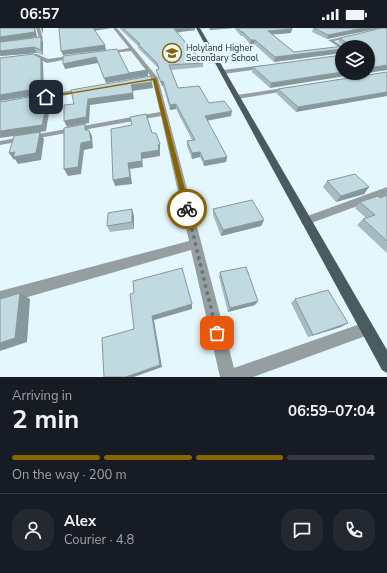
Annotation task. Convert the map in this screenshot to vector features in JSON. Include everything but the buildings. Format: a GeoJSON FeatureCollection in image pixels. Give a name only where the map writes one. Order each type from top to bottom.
{"type":"FeatureCollection","features":[{"type":"Feature","properties":{"kind":"main road"},"geometry":{"type":"LineString","coordinates":[[198,28],[238,97],[387,366]]}},
{"type":"Feature","properties":{"kind":"street"},"geometry":{"type":"LineString","coordinates":[[27,41],[41,39],[38,28]]}},
{"type":"Feature","properties":{"kind":"street"},"geometry":{"type":"LineString","coordinates":[[115,28],[132,49],[151,79],[164,113],[228,377]]}},
{"type":"Feature","properties":{"kind":"street"},"geometry":{"type":"LineString","coordinates":[[335,43],[330,40],[359,35]]}},
{"type":"Feature","properties":{"kind":"street"},"geometry":{"type":"LineString","coordinates":[[101,53],[132,49]]}},
{"type":"Feature","properties":{"kind":"street"},"geometry":{"type":"LineString","coordinates":[[0,60],[38,56],[47,61],[86,56]]}},
{"type":"Feature","properties":{"kind":"street"},"geometry":{"type":"LineString","coordinates":[[223,72],[271,66]]}},
{"type":"Feature","properties":{"kind":"street"},"geometry":{"type":"LineString","coordinates":[[238,97],[300,87]]}},
{"type":"Feature","properties":{"kind":"street"},"geometry":{"type":"LineString","coordinates":[[23,101],[93,89]]}},
{"type":"Feature","properties":{"kind":"street"},"geometry":{"type":"LineString","coordinates":[[0,143],[164,113]]}},
{"type":"Feature","properties":{"kind":"street"},"geometry":{"type":"LineString","coordinates":[[306,221],[387,191]]}},
{"type":"Feature","properties":{"kind":"street"},"geometry":{"type":"LineString","coordinates":[[0,298],[196,244]]}},
{"type":"Feature","properties":{"kind":"street"},"geometry":{"type":"LineString","coordinates":[[231,377],[366,328]]}},
{"type":"Feature","properties":{"kind":"way so far"},"geometry":{"type":"LineString","coordinates":[[187,209],[217,333]]}},
{"type":"Feature","properties":{"kind":"place","name":"Holyland Higher Secondary School"},"geometry":{"type":"Point","coordinates":[172,53]}},
{"type":"Feature","properties":{"kind":"route"},"geometry":{"type":"LineString","coordinates":[[46,97],[155,78],[187,209]]}}]}
